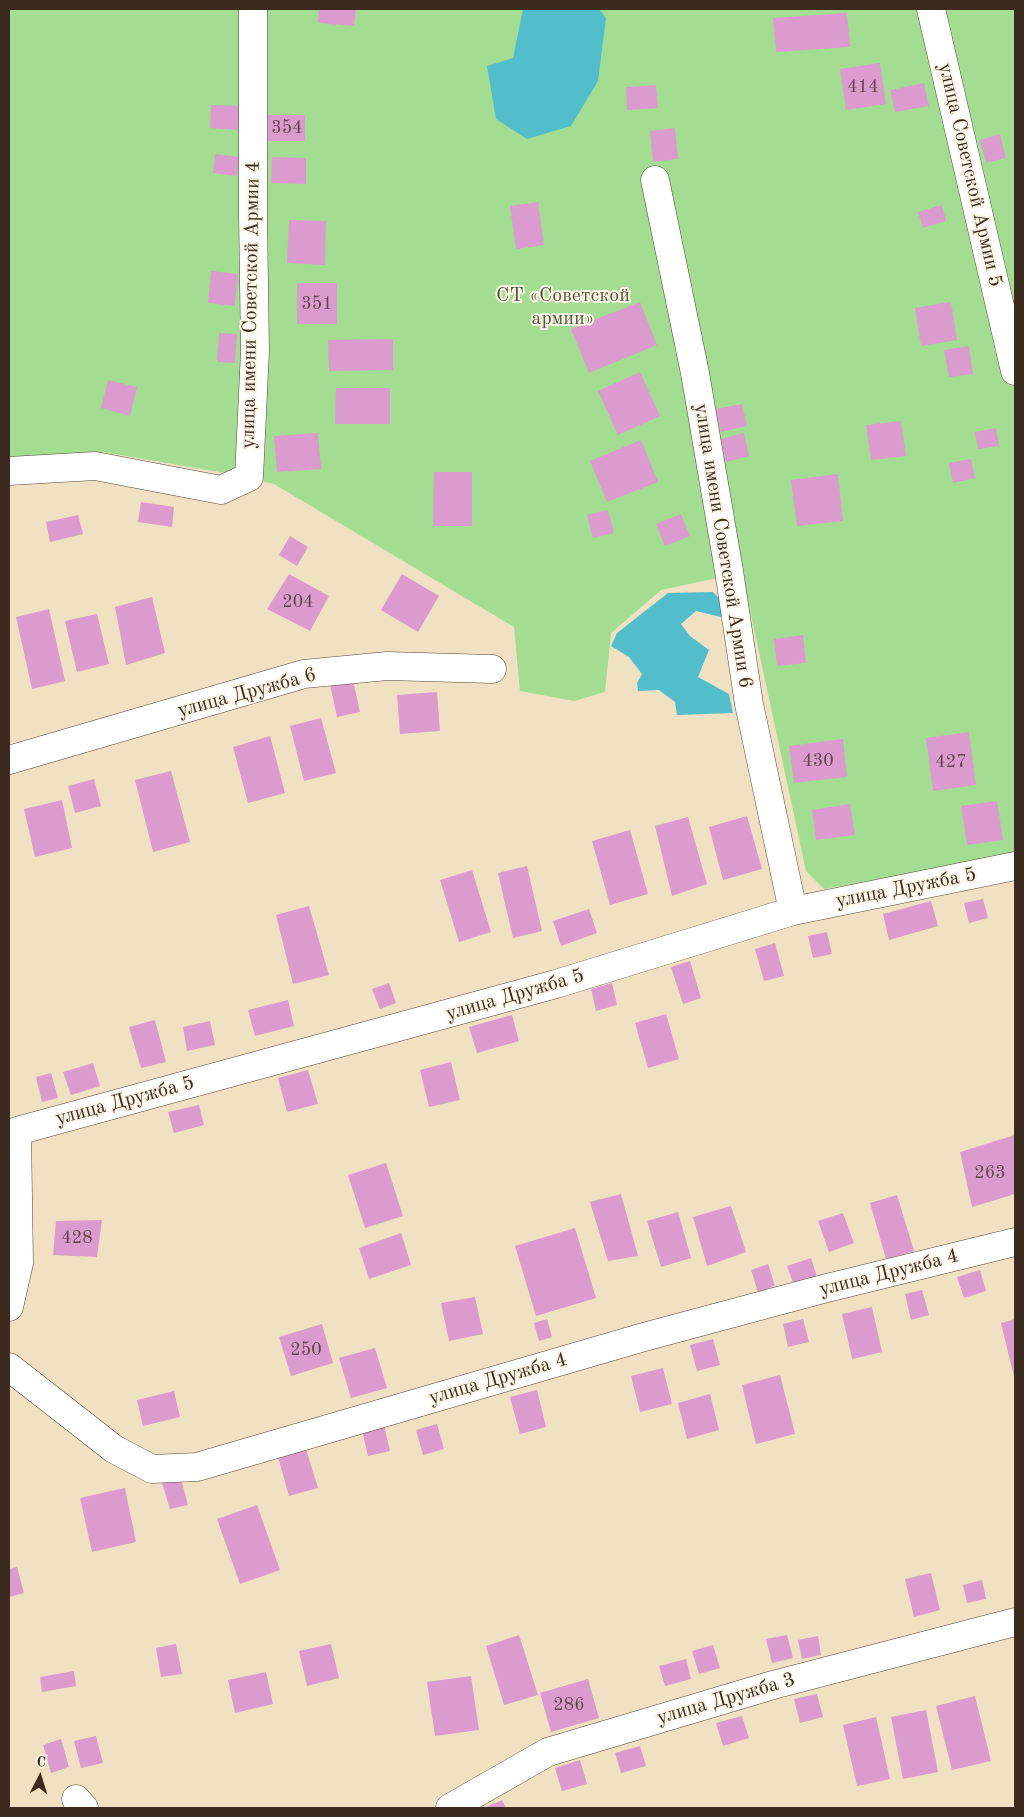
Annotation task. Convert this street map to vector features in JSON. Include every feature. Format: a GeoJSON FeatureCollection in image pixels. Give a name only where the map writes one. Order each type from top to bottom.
{"type":"FeatureCollection","features":[{"type":"Feature","properties":{"kind":"street","name":"улица имени Советской Армии 4"},"geometry":{"type":"LineString","coordinates":[[9,471],[96,466],[221,490],[249,477],[255,351],[253,9]]}},
{"type":"Feature","properties":{"kind":"street","name":"улица Советской Армии 5"},"geometry":{"type":"LineString","coordinates":[[931,9],[1015,370]]}},
{"type":"Feature","properties":{"kind":"street","name":"улица имени Советской Армии 6"},"geometry":{"type":"LineString","coordinates":[[655,180],[695,373],[729,571],[749,704],[793,911]]}},
{"type":"Feature","properties":{"kind":"street","name":"улица Дружба 6"},"geometry":{"type":"LineString","coordinates":[[9,760],[304,674],[387,666],[492,670]]}},
{"type":"Feature","properties":{"kind":"street","name":"улица Дружба 5"},"geometry":{"type":"LineString","coordinates":[[13,1124],[556,984],[793,911],[1015,866]]}},
{"type":"Feature","properties":{"kind":"street"},"geometry":{"type":"LineString","coordinates":[[9,1307],[19,1263],[13,1124]]}},
{"type":"Feature","properties":{"kind":"street","name":"улица Дружба 4"},"geometry":{"type":"LineString","coordinates":[[9,1367],[114,1449],[152,1469],[197,1466],[644,1337],[823,1289],[1015,1242]]}},
{"type":"Feature","properties":{"kind":"street","name":"улица Дружба 3"},"geometry":{"type":"LineString","coordinates":[[450,1808],[548,1752],[773,1685],[1015,1622]]}},
{"type":"Feature","properties":{"kind":"green space","name":"СТ «Советской армии»"},"geometry":{"type":"Polygon","coordinates":[[[9,9],[1015,9],[1015,855],[824,889],[806,871],[744,582],[717,578],[661,590],[611,633],[605,692],[574,701],[520,691],[514,627],[274,484],[231,474],[103,452],[60,462],[9,464],[9,9]]]}},
{"type":"Feature","properties":{"kind":"water"},"geometry":{"type":"Polygon","coordinates":[[[523,9],[599,9],[606,18],[598,81],[571,126],[527,139],[496,119],[487,66],[513,58],[523,9]]]}},
{"type":"Feature","properties":{"kind":"water"},"geometry":{"type":"Polygon","coordinates":[[[713,592],[723,602],[721,617],[696,611],[681,624],[690,636],[709,650],[698,677],[729,694],[733,713],[677,715],[675,702],[659,690],[638,691],[637,683],[642,674],[629,657],[611,646],[617,633],[668,593],[713,592]]]}},
{"type":"Feature","properties":{"kind":"building"},"geometry":{"type":"Polygon","coordinates":[[[319,9],[356,9],[354,26],[318,23],[319,9]]]}},
{"type":"Feature","properties":{"kind":"building"},"geometry":{"type":"Polygon","coordinates":[[[847,13],[850,47],[776,52],[773,18],[847,13]]]}},
{"type":"Feature","properties":{"kind":"building"},"geometry":{"type":"Polygon","coordinates":[[[880,63],[886,104],[846,110],[840,69],[880,63]]]}},
{"type":"Feature","properties":{"kind":"building"},"geometry":{"type":"Polygon","coordinates":[[[924,83],[929,106],[895,112],[890,90],[924,83]]]}},
{"type":"Feature","properties":{"kind":"building"},"geometry":{"type":"Polygon","coordinates":[[[656,85],[658,108],[627,110],[626,87],[656,85]]]}},
{"type":"Feature","properties":{"kind":"building"},"geometry":{"type":"Polygon","coordinates":[[[211,105],[240,106],[238,130],[210,128],[211,105]]]}},
{"type":"Feature","properties":{"kind":"building"},"geometry":{"type":"Polygon","coordinates":[[[268,115],[305,115],[305,141],[268,141],[268,115]]]}},
{"type":"Feature","properties":{"kind":"building"},"geometry":{"type":"Polygon","coordinates":[[[675,128],[678,159],[653,162],[650,131],[675,128]]]}},
{"type":"Feature","properties":{"kind":"building"},"geometry":{"type":"Polygon","coordinates":[[[1000,134],[1006,158],[986,163],[980,140],[1000,134]]]}},
{"type":"Feature","properties":{"kind":"building"},"geometry":{"type":"Polygon","coordinates":[[[215,154],[239,157],[237,176],[213,173],[215,154]]]}},
{"type":"Feature","properties":{"kind":"building"},"geometry":{"type":"Polygon","coordinates":[[[272,157],[306,158],[306,184],[271,183],[272,157]]]}},
{"type":"Feature","properties":{"kind":"building"},"geometry":{"type":"Polygon","coordinates":[[[538,202],[544,245],[516,249],[510,206],[538,202]]]}},
{"type":"Feature","properties":{"kind":"building"},"geometry":{"type":"Polygon","coordinates":[[[942,205],[946,221],[923,228],[918,212],[942,205]]]}},
{"type":"Feature","properties":{"kind":"building"},"geometry":{"type":"Polygon","coordinates":[[[289,220],[326,221],[325,265],[287,263],[289,220]]]}},
{"type":"Feature","properties":{"kind":"building"},"geometry":{"type":"Polygon","coordinates":[[[211,271],[238,274],[235,306],[208,303],[211,271]]]}},
{"type":"Feature","properties":{"kind":"building"},"geometry":{"type":"Polygon","coordinates":[[[297,283],[337,283],[337,324],[297,324],[297,283]]]}},
{"type":"Feature","properties":{"kind":"building"},"geometry":{"type":"Polygon","coordinates":[[[640,302],[657,345],[589,373],[571,329],[640,302]]]}},
{"type":"Feature","properties":{"kind":"building"},"geometry":{"type":"Polygon","coordinates":[[[951,302],[957,340],[921,346],[915,308],[951,302]]]}},
{"type":"Feature","properties":{"kind":"building"},"geometry":{"type":"Polygon","coordinates":[[[219,333],[237,334],[235,363],[217,362],[219,333]]]}},
{"type":"Feature","properties":{"kind":"building"},"geometry":{"type":"Polygon","coordinates":[[[393,339],[393,370],[329,371],[328,340],[393,339]]]}},
{"type":"Feature","properties":{"kind":"building"},"geometry":{"type":"Polygon","coordinates":[[[969,346],[973,374],[949,377],[944,350],[969,346]]]}},
{"type":"Feature","properties":{"kind":"building"},"geometry":{"type":"Polygon","coordinates":[[[640,372],[660,416],[618,435],[598,391],[640,372]]]}},
{"type":"Feature","properties":{"kind":"building"},"geometry":{"type":"Polygon","coordinates":[[[108,380],[137,387],[130,416],[101,408],[108,380]]]}},
{"type":"Feature","properties":{"kind":"building"},"geometry":{"type":"Polygon","coordinates":[[[336,388],[390,388],[390,424],[335,424],[336,388]]]}},
{"type":"Feature","properties":{"kind":"building"},"geometry":{"type":"Polygon","coordinates":[[[742,404],[747,426],[721,432],[716,409],[742,404]]]}},
{"type":"Feature","properties":{"kind":"building"},"geometry":{"type":"Polygon","coordinates":[[[901,421],[906,456],[871,460],[866,425],[901,421]]]}},
{"type":"Feature","properties":{"kind":"building"},"geometry":{"type":"Polygon","coordinates":[[[996,428],[999,446],[978,449],[975,432],[996,428]]]}},
{"type":"Feature","properties":{"kind":"building"},"geometry":{"type":"Polygon","coordinates":[[[318,433],[321,469],[277,472],[274,436],[318,433]]]}},
{"type":"Feature","properties":{"kind":"building"},"geometry":{"type":"Polygon","coordinates":[[[744,433],[749,456],[726,462],[721,439],[744,433]]]}},
{"type":"Feature","properties":{"kind":"building"},"geometry":{"type":"Polygon","coordinates":[[[641,440],[658,482],[607,502],[590,461],[641,440]]]}},
{"type":"Feature","properties":{"kind":"building"},"geometry":{"type":"Polygon","coordinates":[[[971,459],[975,478],[953,483],[949,463],[971,459]]]}},
{"type":"Feature","properties":{"kind":"building"},"geometry":{"type":"Polygon","coordinates":[[[434,472],[472,472],[472,526],[433,526],[434,472]]]}},
{"type":"Feature","properties":{"kind":"building"},"geometry":{"type":"Polygon","coordinates":[[[838,474],[843,521],[797,526],[791,480],[838,474]]]}},
{"type":"Feature","properties":{"kind":"building"},"geometry":{"type":"Polygon","coordinates":[[[141,502],[174,507],[172,527],[138,522],[141,502]]]}},
{"type":"Feature","properties":{"kind":"building"},"geometry":{"type":"Polygon","coordinates":[[[608,510],[614,533],[593,538],[587,515],[608,510]]]}},
{"type":"Feature","properties":{"kind":"building"},"geometry":{"type":"Polygon","coordinates":[[[681,514],[690,536],[665,546],[656,524],[681,514]]]}},
{"type":"Feature","properties":{"kind":"building"},"geometry":{"type":"Polygon","coordinates":[[[78,515],[83,534],[50,542],[46,522],[78,515]]]}},
{"type":"Feature","properties":{"kind":"building"},"geometry":{"type":"Polygon","coordinates":[[[290,536],[308,547],[297,566],[279,555],[290,536]]]}},
{"type":"Feature","properties":{"kind":"building"},"geometry":{"type":"Polygon","coordinates":[[[289,574],[329,596],[310,631],[267,609],[289,574]]]}},
{"type":"Feature","properties":{"kind":"building"},"geometry":{"type":"Polygon","coordinates":[[[402,574],[439,596],[418,632],[381,610],[402,574]]]}},
{"type":"Feature","properties":{"kind":"building"},"geometry":{"type":"Polygon","coordinates":[[[152,597],[165,653],[126,665],[115,607],[152,597]]]}},
{"type":"Feature","properties":{"kind":"building"},"geometry":{"type":"Polygon","coordinates":[[[49,609],[65,681],[32,689],[16,617],[49,609]]]}},
{"type":"Feature","properties":{"kind":"building"},"geometry":{"type":"Polygon","coordinates":[[[97,614],[109,664],[77,672],[65,621],[97,614]]]}},
{"type":"Feature","properties":{"kind":"building"},"geometry":{"type":"Polygon","coordinates":[[[803,635],[806,663],[777,666],[774,639],[803,635]]]}},
{"type":"Feature","properties":{"kind":"building"},"geometry":{"type":"Polygon","coordinates":[[[353,680],[360,712],[337,717],[330,684],[353,680]]]}},
{"type":"Feature","properties":{"kind":"building"},"geometry":{"type":"Polygon","coordinates":[[[437,692],[440,731],[400,734],[397,695],[437,692]]]}},
{"type":"Feature","properties":{"kind":"building"},"geometry":{"type":"Polygon","coordinates":[[[321,718],[336,773],[304,781],[290,726],[321,718]]]}},
{"type":"Feature","properties":{"kind":"building"},"geometry":{"type":"Polygon","coordinates":[[[969,732],[976,785],[933,791],[926,738],[969,732]]]}},
{"type":"Feature","properties":{"kind":"building"},"geometry":{"type":"Polygon","coordinates":[[[270,736],[285,793],[248,803],[233,747],[270,736]]]}},
{"type":"Feature","properties":{"kind":"building"},"geometry":{"type":"Polygon","coordinates":[[[843,739],[847,777],[794,783],[789,746],[843,739]]]}},
{"type":"Feature","properties":{"kind":"building"},"geometry":{"type":"Polygon","coordinates":[[[171,771],[190,842],[153,852],[135,780],[171,771]]]}},
{"type":"Feature","properties":{"kind":"building"},"geometry":{"type":"Polygon","coordinates":[[[94,779],[101,806],[75,813],[68,786],[94,779]]]}},
{"type":"Feature","properties":{"kind":"building"},"geometry":{"type":"Polygon","coordinates":[[[62,800],[72,848],[35,857],[24,809],[62,800]]]}},
{"type":"Feature","properties":{"kind":"building"},"geometry":{"type":"Polygon","coordinates":[[[997,801],[1003,840],[967,845],[961,806],[997,801]]]}},
{"type":"Feature","properties":{"kind":"building"},"geometry":{"type":"Polygon","coordinates":[[[850,804],[855,835],[816,840],[812,810],[850,804]]]}},
{"type":"Feature","properties":{"kind":"building"},"geometry":{"type":"Polygon","coordinates":[[[747,816],[762,869],[723,880],[709,827],[747,816]]]}},
{"type":"Feature","properties":{"kind":"building"},"geometry":{"type":"Polygon","coordinates":[[[688,817],[707,884],[672,896],[655,826],[688,817]]]}},
{"type":"Feature","properties":{"kind":"building"},"geometry":{"type":"Polygon","coordinates":[[[630,830],[648,894],[610,905],[592,841],[630,830]]]}},
{"type":"Feature","properties":{"kind":"building"},"geometry":{"type":"Polygon","coordinates":[[[527,866],[542,931],[513,938],[498,873],[527,866]]]}},
{"type":"Feature","properties":{"kind":"building"},"geometry":{"type":"Polygon","coordinates":[[[472,870],[491,932],[459,942],[440,880],[472,870]]]}},
{"type":"Feature","properties":{"kind":"building"},"geometry":{"type":"Polygon","coordinates":[[[983,899],[988,918],[969,923],[964,903],[983,899]]]}},
{"type":"Feature","properties":{"kind":"building"},"geometry":{"type":"Polygon","coordinates":[[[931,901],[938,926],[889,940],[883,914],[931,901]]]}},
{"type":"Feature","properties":{"kind":"building"},"geometry":{"type":"Polygon","coordinates":[[[309,906],[329,975],[293,984],[276,915],[309,906]]]}},
{"type":"Feature","properties":{"kind":"building"},"geometry":{"type":"Polygon","coordinates":[[[589,909],[597,933],[561,946],[553,921],[589,909]]]}},
{"type":"Feature","properties":{"kind":"building"},"geometry":{"type":"Polygon","coordinates":[[[827,932],[832,954],[813,958],[808,936],[827,932]]]}},
{"type":"Feature","properties":{"kind":"building"},"geometry":{"type":"Polygon","coordinates":[[[775,943],[784,976],[764,981],[755,949],[775,943]]]}},
{"type":"Feature","properties":{"kind":"building"},"geometry":{"type":"Polygon","coordinates":[[[690,961],[701,998],[683,1004],[671,967],[690,961]]]}},
{"type":"Feature","properties":{"kind":"building"},"geometry":{"type":"Polygon","coordinates":[[[389,983],[396,1003],[380,1009],[372,989],[389,983]]]}},
{"type":"Feature","properties":{"kind":"building"},"geometry":{"type":"Polygon","coordinates":[[[612,983],[617,1005],[596,1011],[591,989],[612,983]]]}},
{"type":"Feature","properties":{"kind":"building"},"geometry":{"type":"Polygon","coordinates":[[[288,1000],[294,1026],[255,1036],[248,1010],[288,1000]]]}},
{"type":"Feature","properties":{"kind":"building"},"geometry":{"type":"Polygon","coordinates":[[[666,1014],[679,1059],[648,1068],[635,1023],[666,1014]]]}},
{"type":"Feature","properties":{"kind":"building"},"geometry":{"type":"Polygon","coordinates":[[[512,1015],[519,1041],[477,1053],[469,1027],[512,1015]]]}},
{"type":"Feature","properties":{"kind":"building"},"geometry":{"type":"Polygon","coordinates":[[[155,1020],[166,1062],[141,1068],[129,1027],[155,1020]]]}},
{"type":"Feature","properties":{"kind":"building"},"geometry":{"type":"Polygon","coordinates":[[[210,1021],[215,1045],[187,1051],[183,1027],[210,1021]]]}},
{"type":"Feature","properties":{"kind":"building"},"geometry":{"type":"Polygon","coordinates":[[[451,1062],[460,1100],[429,1107],[420,1070],[451,1062]]]}},
{"type":"Feature","properties":{"kind":"building"},"geometry":{"type":"Polygon","coordinates":[[[93,1063],[100,1086],[71,1095],[63,1072],[93,1063]]]}},
{"type":"Feature","properties":{"kind":"building"},"geometry":{"type":"Polygon","coordinates":[[[308,1070],[318,1104],[287,1112],[278,1078],[308,1070]]]}},
{"type":"Feature","properties":{"kind":"building"},"geometry":{"type":"Polygon","coordinates":[[[51,1073],[58,1098],[42,1102],[36,1077],[51,1073]]]}},
{"type":"Feature","properties":{"kind":"building"},"geometry":{"type":"Polygon","coordinates":[[[199,1105],[204,1125],[174,1133],[168,1112],[199,1105]]]}},
{"type":"Feature","properties":{"kind":"building"},"geometry":{"type":"Polygon","coordinates":[[[1015,1135],[1015,1194],[972,1207],[960,1152],[1015,1135]]]}},
{"type":"Feature","properties":{"kind":"building"},"geometry":{"type":"Polygon","coordinates":[[[386,1163],[403,1216],[365,1228],[348,1175],[386,1163]]]}},
{"type":"Feature","properties":{"kind":"building"},"geometry":{"type":"Polygon","coordinates":[[[621,1194],[638,1256],[608,1261],[590,1202],[621,1194]]]}},
{"type":"Feature","properties":{"kind":"building"},"geometry":{"type":"Polygon","coordinates":[[[897,1195],[914,1251],[886,1259],[870,1203],[897,1195]]]}},
{"type":"Feature","properties":{"kind":"building"},"geometry":{"type":"Polygon","coordinates":[[[731,1206],[746,1252],[707,1266],[693,1217],[731,1206]]]}},
{"type":"Feature","properties":{"kind":"building"},"geometry":{"type":"Polygon","coordinates":[[[678,1212],[691,1258],[661,1267],[647,1221],[678,1212]]]}},
{"type":"Feature","properties":{"kind":"building"},"geometry":{"type":"Polygon","coordinates":[[[843,1213],[854,1243],[829,1252],[818,1221],[843,1213]]]}},
{"type":"Feature","properties":{"kind":"building"},"geometry":{"type":"Polygon","coordinates":[[[102,1220],[97,1257],[53,1255],[56,1221],[102,1220]]]}},
{"type":"Feature","properties":{"kind":"building"},"geometry":{"type":"Polygon","coordinates":[[[575,1228],[596,1298],[536,1316],[515,1246],[575,1228]]]}},
{"type":"Feature","properties":{"kind":"building"},"geometry":{"type":"Polygon","coordinates":[[[401,1233],[411,1265],[369,1279],[359,1248],[401,1233]]]}},
{"type":"Feature","properties":{"kind":"building"},"geometry":{"type":"Polygon","coordinates":[[[811,1258],[817,1277],[794,1285],[787,1266],[811,1258]]]}},
{"type":"Feature","properties":{"kind":"building"},"geometry":{"type":"Polygon","coordinates":[[[768,1264],[775,1286],[758,1292],[751,1270],[768,1264]]]}},
{"type":"Feature","properties":{"kind":"building"},"geometry":{"type":"Polygon","coordinates":[[[980,1270],[986,1291],[964,1298],[957,1277],[980,1270]]]}},
{"type":"Feature","properties":{"kind":"building"},"geometry":{"type":"Polygon","coordinates":[[[922,1290],[929,1315],[911,1320],[905,1294],[922,1290]]]}},
{"type":"Feature","properties":{"kind":"building"},"geometry":{"type":"Polygon","coordinates":[[[475,1297],[483,1334],[449,1341],[441,1303],[475,1297]]]}},
{"type":"Feature","properties":{"kind":"building"},"geometry":{"type":"Polygon","coordinates":[[[872,1307],[882,1352],[852,1359],[842,1314],[872,1307]]]}},
{"type":"Feature","properties":{"kind":"building"},"geometry":{"type":"Polygon","coordinates":[[[547,1319],[552,1337],[539,1341],[534,1323],[547,1319]]]}},
{"type":"Feature","properties":{"kind":"building"},"geometry":{"type":"Polygon","coordinates":[[[803,1319],[809,1342],[788,1347],[783,1324],[803,1319]]]}},
{"type":"Feature","properties":{"kind":"building"},"geometry":{"type":"Polygon","coordinates":[[[1015,1319],[1015,1381],[1001,1323],[1015,1319]]]}},
{"type":"Feature","properties":{"kind":"building"},"geometry":{"type":"Polygon","coordinates":[[[322,1324],[333,1363],[291,1376],[279,1337],[322,1324]]]}},
{"type":"Feature","properties":{"kind":"building"},"geometry":{"type":"Polygon","coordinates":[[[713,1339],[720,1365],[697,1371],[690,1345],[713,1339]]]}},
{"type":"Feature","properties":{"kind":"building"},"geometry":{"type":"Polygon","coordinates":[[[375,1348],[387,1388],[351,1398],[339,1358],[375,1348]]]}},
{"type":"Feature","properties":{"kind":"building"},"geometry":{"type":"Polygon","coordinates":[[[663,1368],[672,1404],[640,1412],[631,1376],[663,1368]]]}},
{"type":"Feature","properties":{"kind":"building"},"geometry":{"type":"Polygon","coordinates":[[[780,1375],[795,1434],[756,1444],[742,1385],[780,1375]]]}},
{"type":"Feature","properties":{"kind":"building"},"geometry":{"type":"Polygon","coordinates":[[[537,1390],[546,1427],[520,1434],[510,1397],[537,1390]]]}},
{"type":"Feature","properties":{"kind":"building"},"geometry":{"type":"Polygon","coordinates":[[[174,1391],[180,1417],[143,1426],[137,1400],[174,1391]]]}},
{"type":"Feature","properties":{"kind":"building"},"geometry":{"type":"Polygon","coordinates":[[[710,1394],[719,1430],[687,1439],[678,1403],[710,1394]]]}},
{"type":"Feature","properties":{"kind":"building"},"geometry":{"type":"Polygon","coordinates":[[[437,1424],[444,1449],[423,1455],[416,1430],[437,1424]]]}},
{"type":"Feature","properties":{"kind":"building"},"geometry":{"type":"Polygon","coordinates":[[[384,1425],[390,1451],[368,1456],[362,1430],[384,1425]]]}},
{"type":"Feature","properties":{"kind":"building"},"geometry":{"type":"Polygon","coordinates":[[[306,1449],[318,1488],[289,1496],[278,1457],[306,1449]]]}},
{"type":"Feature","properties":{"kind":"building"},"geometry":{"type":"Polygon","coordinates":[[[181,1479],[188,1505],[170,1509],[162,1483],[181,1479]]]}},
{"type":"Feature","properties":{"kind":"building"},"geometry":{"type":"Polygon","coordinates":[[[125,1488],[136,1542],[92,1552],[80,1498],[125,1488]]]}},
{"type":"Feature","properties":{"kind":"building"},"geometry":{"type":"Polygon","coordinates":[[[257,1505],[280,1570],[240,1584],[217,1519],[257,1505]]]}},
{"type":"Feature","properties":{"kind":"building"},"geometry":{"type":"Polygon","coordinates":[[[17,1567],[24,1593],[9,1597],[9,1569],[17,1567]]]}},
{"type":"Feature","properties":{"kind":"building"},"geometry":{"type":"Polygon","coordinates":[[[931,1573],[940,1610],[914,1617],[905,1579],[931,1573]]]}},
{"type":"Feature","properties":{"kind":"building"},"geometry":{"type":"Polygon","coordinates":[[[982,1580],[986,1599],[967,1603],[963,1585],[982,1580]]]}},
{"type":"Feature","properties":{"kind":"building"},"geometry":{"type":"Polygon","coordinates":[[[519,1635],[538,1695],[504,1705],[486,1646],[519,1635]]]}},
{"type":"Feature","properties":{"kind":"building"},"geometry":{"type":"Polygon","coordinates":[[[787,1635],[793,1658],[772,1663],[766,1639],[787,1635]]]}},
{"type":"Feature","properties":{"kind":"building"},"geometry":{"type":"Polygon","coordinates":[[[818,1636],[821,1655],[802,1659],[798,1640],[818,1636]]]}},
{"type":"Feature","properties":{"kind":"building"},"geometry":{"type":"Polygon","coordinates":[[[176,1644],[182,1674],[161,1677],[156,1648],[176,1644]]]}},
{"type":"Feature","properties":{"kind":"building"},"geometry":{"type":"Polygon","coordinates":[[[331,1644],[339,1678],[307,1686],[299,1651],[331,1644]]]}},
{"type":"Feature","properties":{"kind":"building"},"geometry":{"type":"Polygon","coordinates":[[[713,1645],[720,1668],[699,1674],[692,1651],[713,1645]]]}},
{"type":"Feature","properties":{"kind":"building"},"geometry":{"type":"Polygon","coordinates":[[[686,1659],[691,1679],[665,1686],[659,1666],[686,1659]]]}},
{"type":"Feature","properties":{"kind":"building"},"geometry":{"type":"Polygon","coordinates":[[[74,1671],[76,1686],[42,1692],[40,1677],[74,1671]]]}},
{"type":"Feature","properties":{"kind":"building"},"geometry":{"type":"Polygon","coordinates":[[[266,1672],[273,1704],[235,1713],[228,1680],[266,1672]]]}},
{"type":"Feature","properties":{"kind":"building"},"geometry":{"type":"Polygon","coordinates":[[[471,1676],[479,1730],[435,1736],[427,1682],[471,1676]]]}},
{"type":"Feature","properties":{"kind":"building"},"geometry":{"type":"Polygon","coordinates":[[[588,1679],[599,1718],[551,1732],[540,1693],[588,1679]]]}},
{"type":"Feature","properties":{"kind":"building"},"geometry":{"type":"Polygon","coordinates":[[[817,1694],[823,1717],[800,1723],[794,1699],[817,1694]]]}},
{"type":"Feature","properties":{"kind":"building"},"geometry":{"type":"Polygon","coordinates":[[[975,1696],[991,1761],[952,1770],[936,1706],[975,1696]]]}},
{"type":"Feature","properties":{"kind":"building"},"geometry":{"type":"Polygon","coordinates":[[[926,1710],[938,1772],[903,1779],[891,1717],[926,1710]]]}},
{"type":"Feature","properties":{"kind":"building"},"geometry":{"type":"Polygon","coordinates":[[[742,1716],[749,1738],[723,1746],[716,1723],[742,1716]]]}},
{"type":"Feature","properties":{"kind":"building"},"geometry":{"type":"Polygon","coordinates":[[[876,1717],[890,1779],[857,1786],[843,1725],[876,1717]]]}},
{"type":"Feature","properties":{"kind":"building"},"geometry":{"type":"Polygon","coordinates":[[[96,1736],[103,1763],[81,1768],[74,1741],[96,1736]]]}},
{"type":"Feature","properties":{"kind":"building"},"geometry":{"type":"Polygon","coordinates":[[[61,1739],[69,1767],[51,1773],[43,1745],[61,1739]]]}},
{"type":"Feature","properties":{"kind":"building"},"geometry":{"type":"Polygon","coordinates":[[[640,1746],[646,1766],[621,1773],[615,1753],[640,1746]]]}},
{"type":"Feature","properties":{"kind":"building"},"geometry":{"type":"Polygon","coordinates":[[[580,1760],[587,1784],[562,1791],[555,1768],[580,1760]]]}},
{"type":"Feature","properties":{"kind":"building"},"geometry":{"type":"Polygon","coordinates":[[[502,1800],[506,1808],[484,1808],[502,1800]]]}}]}
